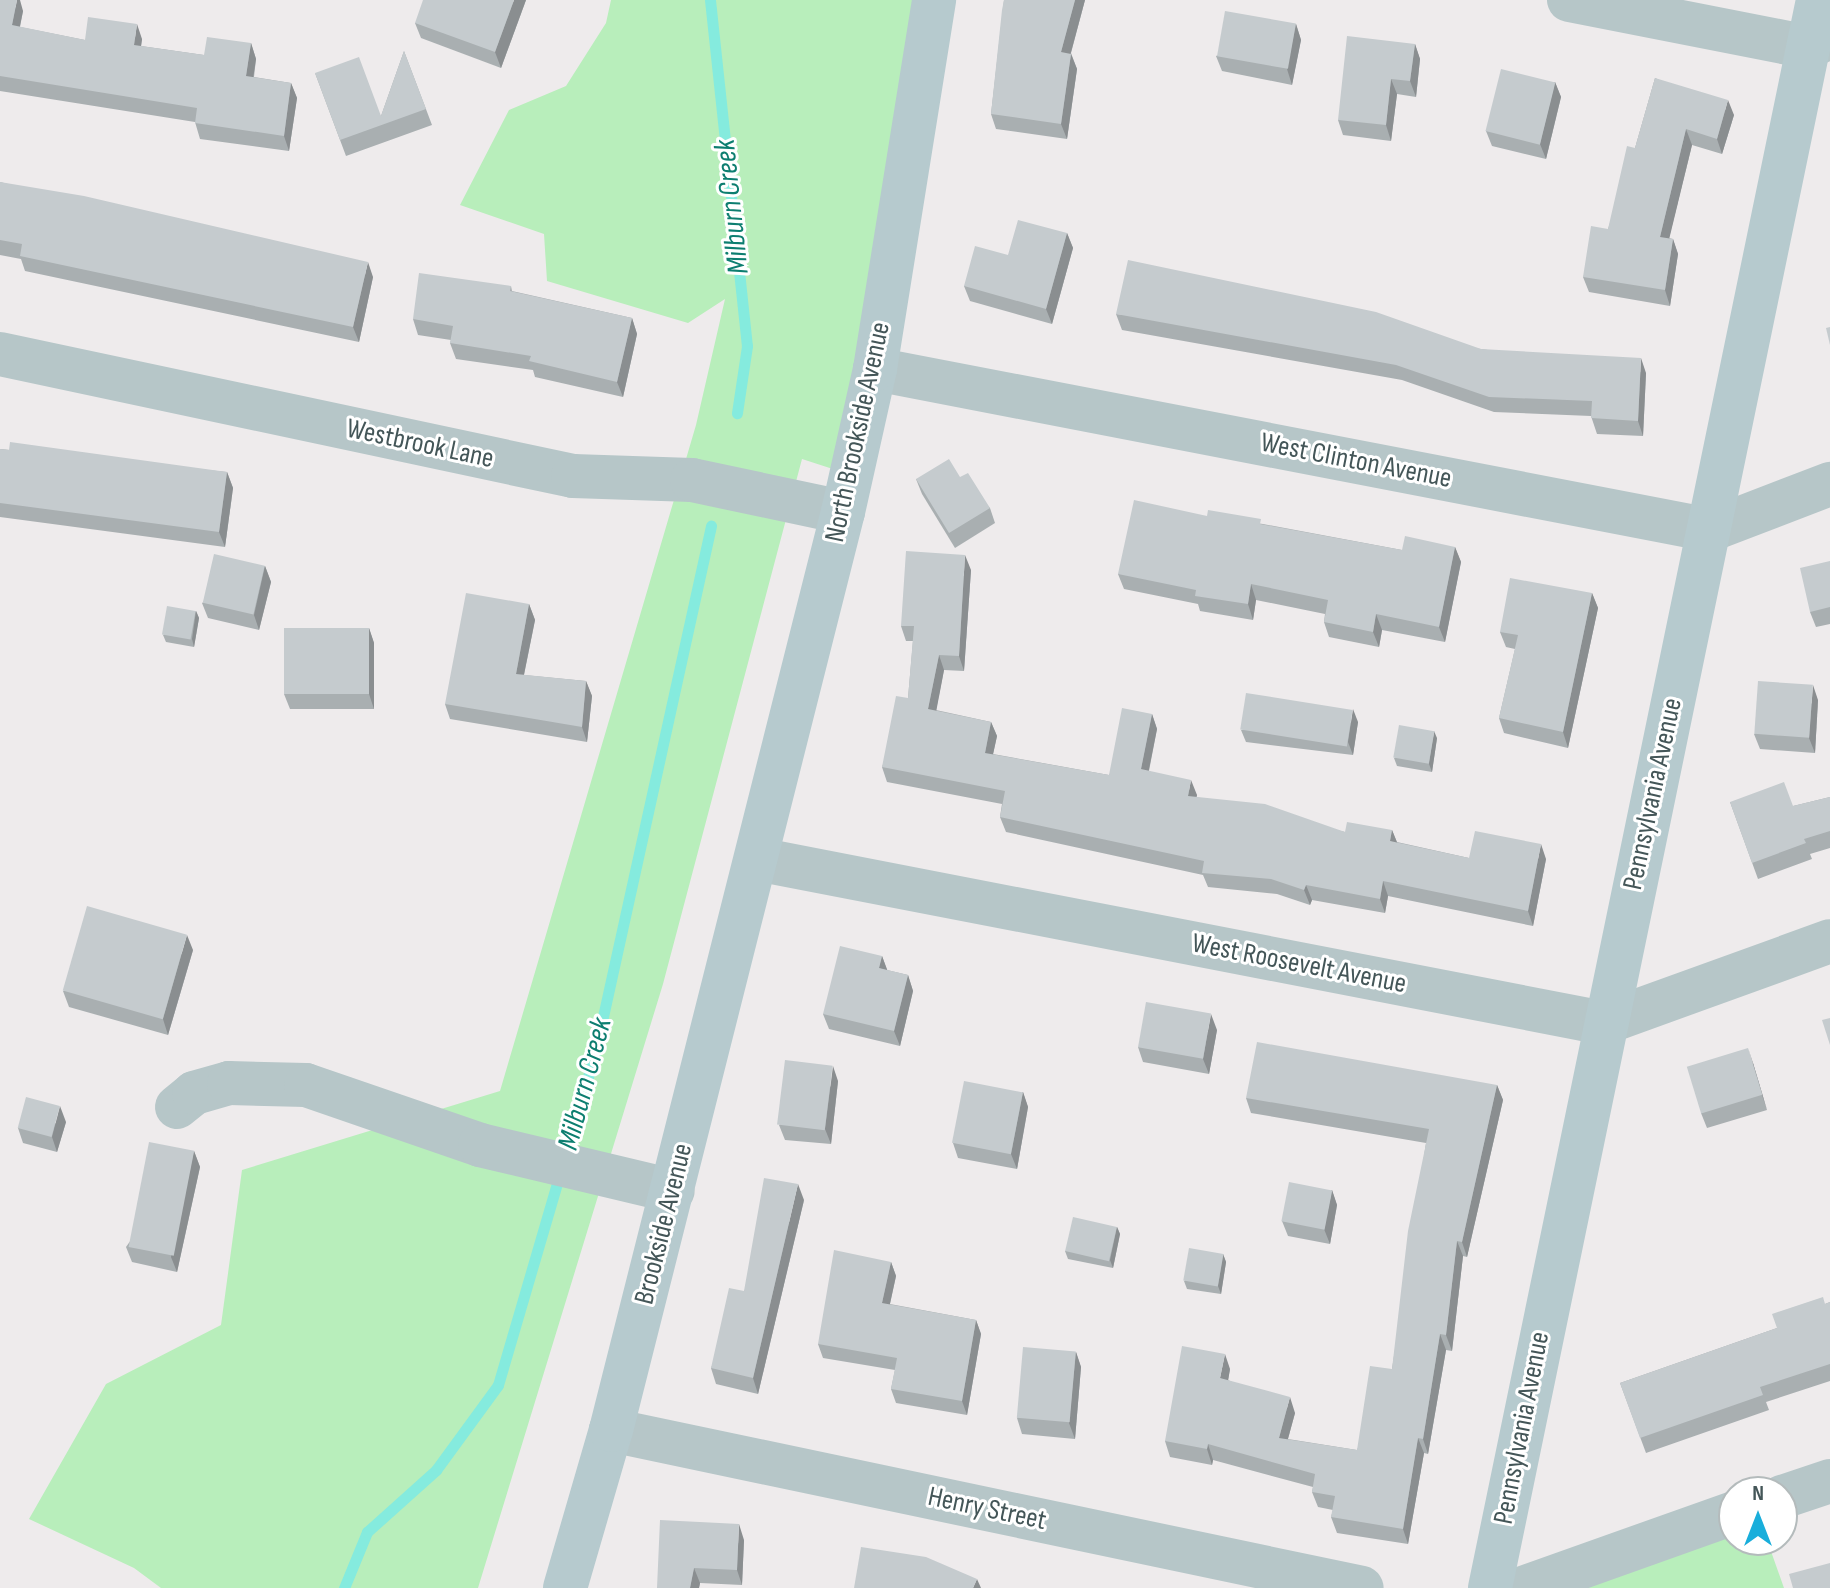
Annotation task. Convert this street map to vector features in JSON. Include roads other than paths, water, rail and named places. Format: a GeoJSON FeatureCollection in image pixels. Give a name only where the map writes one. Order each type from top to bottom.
{"type":"FeatureCollection","features":[{"type":"Feature","properties":{"kind":"main road","name":"North Brookside Avenue"},"geometry":{"type":"LineString","coordinates":[[757,859],[875,369],[934,0]]}},
{"type":"Feature","properties":{"kind":"main road","name":"Pennsylvania Avenue"},"geometry":{"type":"LineString","coordinates":[[1490,1588],[1604,1023],[1819,42],[1818,0]]}},
{"type":"Feature","properties":{"kind":"main road","name":"Brookside Avenue"},"geometry":{"type":"LineString","coordinates":[[565,1588],[611,1430],[757,859]]}},
{"type":"Feature","properties":{"kind":"street"},"geometry":{"type":"LineString","coordinates":[[1569,0],[1819,42]]}},
{"type":"Feature","properties":{"kind":"street","name":"Westbrook Lane"},"geometry":{"type":"LineString","coordinates":[[0,354],[573,476],[692,480],[843,512]]}},
{"type":"Feature","properties":{"kind":"street","name":"West Clinton Avenue"},"geometry":{"type":"LineString","coordinates":[[875,369],[1710,530]]}},
{"type":"Feature","properties":{"kind":"street"},"geometry":{"type":"LineString","coordinates":[[1710,530],[1830,484]]}},
{"type":"Feature","properties":{"kind":"street","name":"West Roosevelt Avenue"},"geometry":{"type":"LineString","coordinates":[[757,859],[1604,1023]]}},
{"type":"Feature","properties":{"kind":"street"},"geometry":{"type":"LineString","coordinates":[[1604,1023],[1830,941]]}},
{"type":"Feature","properties":{"kind":"street"},"geometry":{"type":"LineString","coordinates":[[177,1107],[194,1093],[229,1083],[306,1085],[480,1145],[673,1191]]}},
{"type":"Feature","properties":{"kind":"street","name":"Henry Street"},"geometry":{"type":"LineString","coordinates":[[611,1430],[1362,1588]]}},
{"type":"Feature","properties":{"kind":"street"},"geometry":{"type":"LineString","coordinates":[[1798,1492],[1830,1481]]}},
{"type":"Feature","properties":{"kind":"street"},"geometry":{"type":"LineString","coordinates":[[1523,1588],[1718,1519]]}},
{"type":"Feature","properties":{"kind":"waterway","name":"Milburn Creek"},"geometry":{"type":"LineString","coordinates":[[710,0],[747,346],[737,413]]}},
{"type":"Feature","properties":{"kind":"waterway","name":"Milburn Creek"},"geometry":{"type":"LineString","coordinates":[[565,1156],[595,1053],[711,526]]}},
{"type":"Feature","properties":{"kind":"waterway","name":"Milburn Creek"},"geometry":{"type":"LineString","coordinates":[[344,1588],[367,1532],[436,1470],[498,1385],[560,1173]]}}]}
